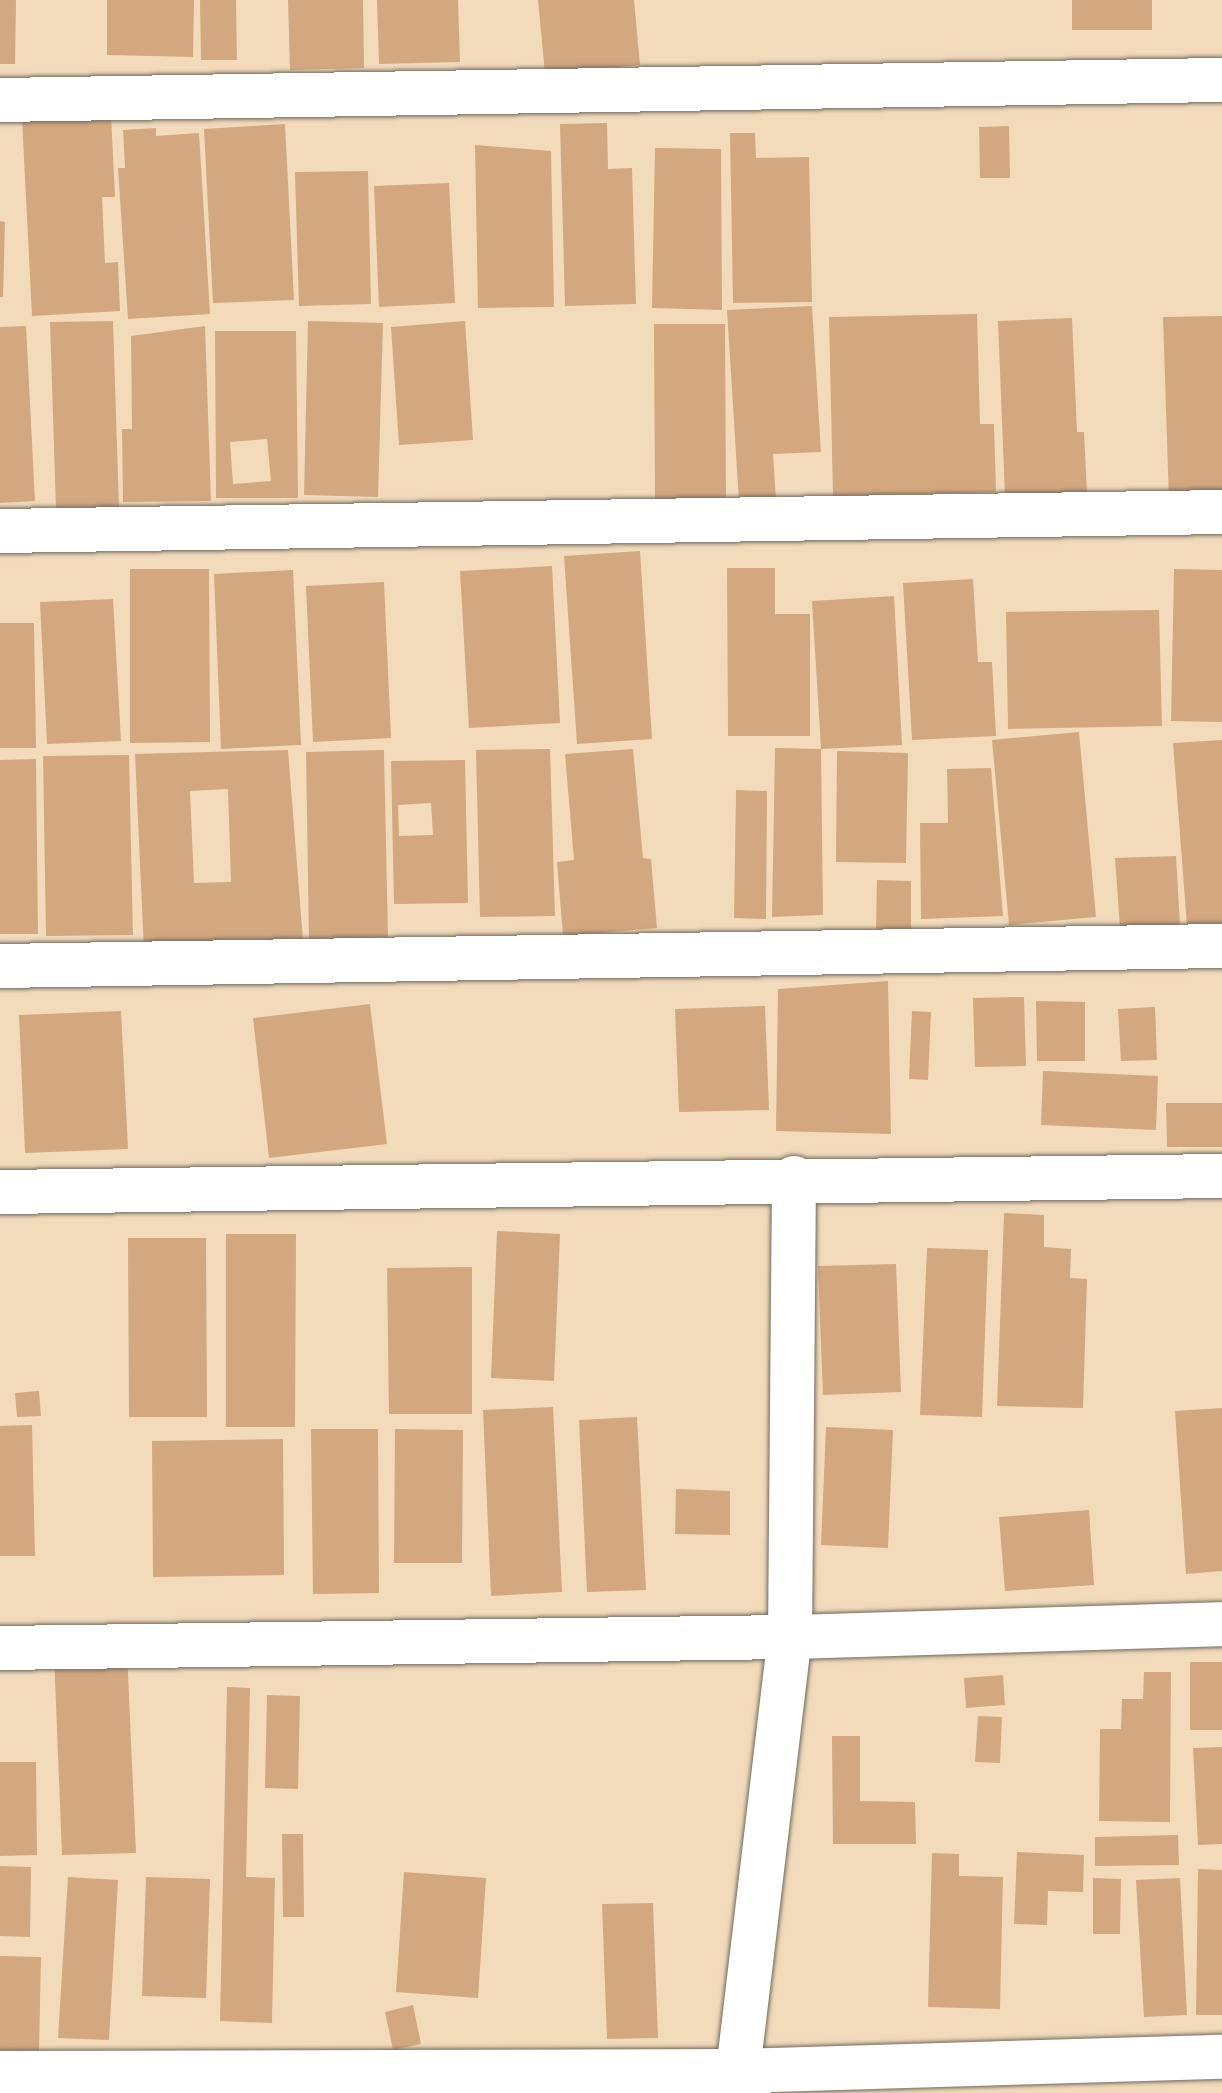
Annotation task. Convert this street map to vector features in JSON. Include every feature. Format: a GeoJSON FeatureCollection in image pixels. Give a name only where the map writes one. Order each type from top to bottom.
{"type":"FeatureCollection","features":[{"type":"Feature","properties":{"kind":"street"},"geometry":{"type":"LineString","coordinates":[[0,100],[1222,80]]}},
{"type":"Feature","properties":{"kind":"street"},"geometry":{"type":"LineString","coordinates":[[0,531],[1222,512]]}},
{"type":"Feature","properties":{"kind":"street"},"geometry":{"type":"LineString","coordinates":[[0,966],[1222,946]]}},
{"type":"Feature","properties":{"kind":"street"},"geometry":{"type":"LineString","coordinates":[[0,1192],[794,1178],[1222,1176]]}},
{"type":"Feature","properties":{"kind":"street"},"geometry":{"type":"LineString","coordinates":[[743,2082],[790,1637],[794,1178]]}},
{"type":"Feature","properties":{"kind":"street"},"geometry":{"type":"LineString","coordinates":[[0,1648],[790,1637],[1222,1624]]}},
{"type":"Feature","properties":{"kind":"street"},"geometry":{"type":"LineString","coordinates":[[0,2073],[743,2082],[1222,2057]]}},
{"type":"Feature","properties":{"kind":"building"},"geometry":{"type":"Polygon","coordinates":[[[0,0],[16,0],[15,64],[0,64],[0,0]]]}},
{"type":"Feature","properties":{"kind":"building"},"geometry":{"type":"Polygon","coordinates":[[[107,0],[194,0],[193,57],[107,55],[107,0]]]}},
{"type":"Feature","properties":{"kind":"building"},"geometry":{"type":"Polygon","coordinates":[[[200,0],[236,0],[237,60],[201,60],[200,0]]]}},
{"type":"Feature","properties":{"kind":"building"},"geometry":{"type":"Polygon","coordinates":[[[288,0],[363,0],[364,68],[290,70],[288,0]]]}},
{"type":"Feature","properties":{"kind":"building"},"geometry":{"type":"Polygon","coordinates":[[[377,0],[458,0],[460,62],[379,64],[377,0]]]}},
{"type":"Feature","properties":{"kind":"building"},"geometry":{"type":"Polygon","coordinates":[[[538,0],[634,0],[640,65],[545,73],[538,0]]]}},
{"type":"Feature","properties":{"kind":"building"},"geometry":{"type":"Polygon","coordinates":[[[1072,0],[1152,0],[1152,30],[1072,30],[1072,0]]]}},
{"type":"Feature","properties":{"kind":"building"},"geometry":{"type":"Polygon","coordinates":[[[111,115],[115,197],[102,197],[105,263],[118,262],[120,311],[32,316],[22,119],[111,115]]]}},
{"type":"Feature","properties":{"kind":"building"},"geometry":{"type":"Polygon","coordinates":[[[607,123],[608,169],[632,168],[636,304],[565,306],[560,124],[607,123]]]}},
{"type":"Feature","properties":{"kind":"building"},"geometry":{"type":"Polygon","coordinates":[[[285,124],[294,300],[213,303],[204,129],[285,124]]]}},
{"type":"Feature","properties":{"kind":"building"},"geometry":{"type":"Polygon","coordinates":[[[1009,126],[1010,178],[980,178],[979,127],[1009,126]]]}},
{"type":"Feature","properties":{"kind":"building"},"geometry":{"type":"Polygon","coordinates":[[[156,128],[156,136],[199,133],[210,314],[128,319],[118,168],[125,168],[123,130],[156,128]]]}},
{"type":"Feature","properties":{"kind":"building"},"geometry":{"type":"Polygon","coordinates":[[[730,133],[755,133],[756,158],[809,157],[812,302],[733,303],[730,133]]]}},
{"type":"Feature","properties":{"kind":"building"},"geometry":{"type":"Polygon","coordinates":[[[475,145],[551,151],[554,307],[478,308],[475,145]]]}},
{"type":"Feature","properties":{"kind":"building"},"geometry":{"type":"Polygon","coordinates":[[[655,148],[721,149],[722,310],[652,308],[655,148]]]}},
{"type":"Feature","properties":{"kind":"building"},"geometry":{"type":"Polygon","coordinates":[[[368,171],[371,304],[299,306],[295,172],[368,171]]]}},
{"type":"Feature","properties":{"kind":"building"},"geometry":{"type":"Polygon","coordinates":[[[449,183],[455,303],[379,307],[374,186],[449,183]]]}},
{"type":"Feature","properties":{"kind":"building"},"geometry":{"type":"Polygon","coordinates":[[[0,221],[5,222],[3,297],[0,297],[0,221]]]}},
{"type":"Feature","properties":{"kind":"building"},"geometry":{"type":"Polygon","coordinates":[[[812,306],[821,452],[773,454],[776,501],[739,502],[727,310],[812,306]]]}},
{"type":"Feature","properties":{"kind":"building"},"geometry":{"type":"Polygon","coordinates":[[[977,314],[980,424],[994,424],[996,492],[833,496],[829,317],[977,314]]]}},
{"type":"Feature","properties":{"kind":"building"},"geometry":{"type":"Polygon","coordinates":[[[1222,316],[1222,500],[1169,501],[1163,317],[1222,316]]]}},
{"type":"Feature","properties":{"kind":"building"},"geometry":{"type":"Polygon","coordinates":[[[1072,318],[1077,432],[1084,432],[1087,493],[1005,496],[998,321],[1072,318]]]}},
{"type":"Feature","properties":{"kind":"building"},"geometry":{"type":"Polygon","coordinates":[[[113,321],[119,508],[56,510],[50,322],[113,321]]]}},
{"type":"Feature","properties":{"kind":"building"},"geometry":{"type":"Polygon","coordinates":[[[308,321],[383,323],[378,497],[304,495],[308,321]]]}},
{"type":"Feature","properties":{"kind":"building"},"geometry":{"type":"Polygon","coordinates":[[[465,321],[473,440],[399,445],[391,327],[465,321]]]}},
{"type":"Feature","properties":{"kind":"building"},"geometry":{"type":"Polygon","coordinates":[[[654,324],[725,324],[726,503],[655,502],[654,324]]]}},
{"type":"Feature","properties":{"kind":"building"},"geometry":{"type":"Polygon","coordinates":[[[26,326],[35,501],[0,503],[0,327],[26,326]]]}},
{"type":"Feature","properties":{"kind":"building"},"geometry":{"type":"Polygon","coordinates":[[[205,326],[211,501],[123,502],[122,429],[132,429],[131,336],[205,326]]]}},
{"type":"Feature","properties":{"kind":"building"},"geometry":{"type":"Polygon","coordinates":[[[215,331],[296,331],[298,498],[216,498],[215,331]],[[267,439],[230,442],[233,484],[271,481],[267,439]]]}},
{"type":"Feature","properties":{"kind":"building"},"geometry":{"type":"Polygon","coordinates":[[[640,551],[652,739],[577,744],[564,556],[640,551]]]}},
{"type":"Feature","properties":{"kind":"building"},"geometry":{"type":"Polygon","coordinates":[[[552,566],[560,723],[469,728],[460,571],[552,566]]]}},
{"type":"Feature","properties":{"kind":"building"},"geometry":{"type":"Polygon","coordinates":[[[727,568],[775,568],[775,614],[810,614],[810,736],[728,736],[727,568]]]}},
{"type":"Feature","properties":{"kind":"building"},"geometry":{"type":"Polygon","coordinates":[[[130,569],[209,569],[210,742],[130,743],[130,569]]]}},
{"type":"Feature","properties":{"kind":"building"},"geometry":{"type":"Polygon","coordinates":[[[1174,569],[1222,570],[1222,722],[1171,721],[1174,569]]]}},
{"type":"Feature","properties":{"kind":"building"},"geometry":{"type":"Polygon","coordinates":[[[293,570],[301,745],[221,749],[214,574],[293,570]]]}},
{"type":"Feature","properties":{"kind":"building"},"geometry":{"type":"Polygon","coordinates":[[[973,579],[978,662],[992,662],[996,736],[912,740],[903,583],[973,579]]]}},
{"type":"Feature","properties":{"kind":"building"},"geometry":{"type":"Polygon","coordinates":[[[384,582],[391,738],[313,742],[306,586],[384,582]]]}},
{"type":"Feature","properties":{"kind":"building"},"geometry":{"type":"Polygon","coordinates":[[[894,596],[902,745],[821,749],[812,601],[894,596]]]}},
{"type":"Feature","properties":{"kind":"building"},"geometry":{"type":"Polygon","coordinates":[[[113,599],[121,741],[47,744],[40,602],[113,599]]]}},
{"type":"Feature","properties":{"kind":"building"},"geometry":{"type":"Polygon","coordinates":[[[1159,610],[1162,726],[1008,729],[1006,612],[1159,610]]]}},
{"type":"Feature","properties":{"kind":"building"},"geometry":{"type":"Polygon","coordinates":[[[0,623],[34,623],[36,748],[0,748],[0,623]]]}},
{"type":"Feature","properties":{"kind":"building"},"geometry":{"type":"Polygon","coordinates":[[[1079,732],[1096,917],[1009,925],[992,740],[1079,732]]]}},
{"type":"Feature","properties":{"kind":"building"},"geometry":{"type":"Polygon","coordinates":[[[1222,740],[1222,924],[1187,926],[1173,743],[1222,740]]]}},
{"type":"Feature","properties":{"kind":"building"},"geometry":{"type":"Polygon","coordinates":[[[775,748],[821,749],[823,915],[772,917],[775,748]]]}},
{"type":"Feature","properties":{"kind":"building"},"geometry":{"type":"Polygon","coordinates":[[[550,749],[555,916],[480,917],[476,750],[550,749]]]}},
{"type":"Feature","properties":{"kind":"building"},"geometry":{"type":"Polygon","coordinates":[[[633,749],[643,858],[651,859],[657,928],[563,936],[557,862],[574,860],[565,754],[633,749]]]}},
{"type":"Feature","properties":{"kind":"building"},"geometry":{"type":"Polygon","coordinates":[[[288,750],[303,940],[144,951],[135,754],[288,750]],[[228,789],[190,791],[194,883],[231,882],[228,789]]]}},
{"type":"Feature","properties":{"kind":"building"},"geometry":{"type":"Polygon","coordinates":[[[384,750],[388,937],[309,939],[306,752],[384,750]]]}},
{"type":"Feature","properties":{"kind":"building"},"geometry":{"type":"Polygon","coordinates":[[[837,751],[908,753],[906,863],[836,862],[837,751]]]}},
{"type":"Feature","properties":{"kind":"building"},"geometry":{"type":"Polygon","coordinates":[[[129,755],[133,935],[46,936],[43,756],[129,755]]]}},
{"type":"Feature","properties":{"kind":"building"},"geometry":{"type":"Polygon","coordinates":[[[36,759],[38,934],[0,934],[0,760],[36,759]]]}},
{"type":"Feature","properties":{"kind":"building"},"geometry":{"type":"Polygon","coordinates":[[[465,760],[468,903],[394,904],[391,761],[465,760]],[[431,803],[398,805],[399,836],[433,835],[431,803]]]}},
{"type":"Feature","properties":{"kind":"building"},"geometry":{"type":"Polygon","coordinates":[[[991,768],[1003,916],[921,919],[920,823],[948,823],[947,769],[991,768]]]}},
{"type":"Feature","properties":{"kind":"building"},"geometry":{"type":"Polygon","coordinates":[[[736,790],[767,791],[766,919],[734,918],[736,790]]]}},
{"type":"Feature","properties":{"kind":"building"},"geometry":{"type":"Polygon","coordinates":[[[1176,856],[1180,925],[1120,928],[1115,858],[1176,856]]]}},
{"type":"Feature","properties":{"kind":"building"},"geometry":{"type":"Polygon","coordinates":[[[877,880],[911,881],[911,930],[876,929],[877,880]]]}},
{"type":"Feature","properties":{"kind":"building"},"geometry":{"type":"Polygon","coordinates":[[[888,981],[891,1134],[776,1131],[778,989],[888,981]]]}},
{"type":"Feature","properties":{"kind":"building"},"geometry":{"type":"Polygon","coordinates":[[[1024,997],[1026,1066],[975,1067],[973,998],[1024,997]]]}},
{"type":"Feature","properties":{"kind":"building"},"geometry":{"type":"Polygon","coordinates":[[[1036,1001],[1085,1002],[1085,1061],[1037,1061],[1036,1001]]]}},
{"type":"Feature","properties":{"kind":"building"},"geometry":{"type":"Polygon","coordinates":[[[370,1004],[387,1144],[269,1158],[253,1018],[370,1004]]]}},
{"type":"Feature","properties":{"kind":"building"},"geometry":{"type":"Polygon","coordinates":[[[765,1006],[769,1110],[679,1112],[675,1009],[765,1006]]]}},
{"type":"Feature","properties":{"kind":"building"},"geometry":{"type":"Polygon","coordinates":[[[1155,1007],[1157,1060],[1121,1061],[1118,1009],[1155,1007]]]}},
{"type":"Feature","properties":{"kind":"building"},"geometry":{"type":"Polygon","coordinates":[[[121,1011],[128,1149],[25,1153],[19,1015],[121,1011]]]}},
{"type":"Feature","properties":{"kind":"building"},"geometry":{"type":"Polygon","coordinates":[[[912,1011],[931,1012],[928,1080],[909,1079],[912,1011]]]}},
{"type":"Feature","properties":{"kind":"building"},"geometry":{"type":"Polygon","coordinates":[[[1043,1071],[1158,1076],[1156,1130],[1041,1125],[1043,1071]]]}},
{"type":"Feature","properties":{"kind":"building"},"geometry":{"type":"Polygon","coordinates":[[[1166,1103],[1222,1103],[1222,1147],[1167,1147],[1166,1103]]]}},
{"type":"Feature","properties":{"kind":"building"},"geometry":{"type":"Polygon","coordinates":[[[1004,1213],[1044,1215],[1044,1247],[1071,1249],[1070,1278],[1087,1279],[1083,1408],[997,1406],[1004,1213]]]}},
{"type":"Feature","properties":{"kind":"building"},"geometry":{"type":"Polygon","coordinates":[[[497,1231],[560,1234],[554,1381],[491,1378],[497,1231]]]}},
{"type":"Feature","properties":{"kind":"building"},"geometry":{"type":"Polygon","coordinates":[[[226,1234],[296,1234],[295,1427],[226,1427],[226,1234]]]}},
{"type":"Feature","properties":{"kind":"building"},"geometry":{"type":"Polygon","coordinates":[[[128,1238],[206,1238],[207,1417],[129,1417],[128,1238]]]}},
{"type":"Feature","properties":{"kind":"building"},"geometry":{"type":"Polygon","coordinates":[[[927,1248],[988,1250],[982,1417],[920,1415],[927,1248]]]}},
{"type":"Feature","properties":{"kind":"building"},"geometry":{"type":"Polygon","coordinates":[[[896,1264],[901,1392],[823,1395],[818,1266],[896,1264]]]}},
{"type":"Feature","properties":{"kind":"building"},"geometry":{"type":"Polygon","coordinates":[[[472,1267],[472,1414],[389,1414],[387,1268],[472,1267]]]}},
{"type":"Feature","properties":{"kind":"building"},"geometry":{"type":"Polygon","coordinates":[[[39,1391],[41,1416],[17,1417],[15,1393],[39,1391]]]}},
{"type":"Feature","properties":{"kind":"building"},"geometry":{"type":"Polygon","coordinates":[[[553,1407],[562,1592],[491,1596],[483,1410],[553,1407]]]}},
{"type":"Feature","properties":{"kind":"building"},"geometry":{"type":"Polygon","coordinates":[[[1222,1408],[1222,1571],[1186,1574],[1175,1411],[1222,1408]]]}},
{"type":"Feature","properties":{"kind":"building"},"geometry":{"type":"Polygon","coordinates":[[[637,1417],[646,1590],[587,1592],[579,1420],[637,1417]]]}},
{"type":"Feature","properties":{"kind":"building"},"geometry":{"type":"Polygon","coordinates":[[[32,1425],[35,1556],[0,1556],[0,1426],[32,1425]]]}},
{"type":"Feature","properties":{"kind":"building"},"geometry":{"type":"Polygon","coordinates":[[[826,1427],[893,1430],[888,1548],[821,1545],[826,1427]]]}},
{"type":"Feature","properties":{"kind":"building"},"geometry":{"type":"Polygon","coordinates":[[[311,1429],[378,1429],[379,1593],[313,1594],[311,1429]]]}},
{"type":"Feature","properties":{"kind":"building"},"geometry":{"type":"Polygon","coordinates":[[[395,1429],[463,1430],[462,1563],[394,1563],[395,1429]]]}},
{"type":"Feature","properties":{"kind":"building"},"geometry":{"type":"Polygon","coordinates":[[[283,1439],[284,1575],[153,1577],[152,1441],[283,1439]]]}},
{"type":"Feature","properties":{"kind":"building"},"geometry":{"type":"Polygon","coordinates":[[[676,1489],[730,1491],[730,1535],[675,1534],[676,1489]]]}},
{"type":"Feature","properties":{"kind":"building"},"geometry":{"type":"Polygon","coordinates":[[[1089,1510],[1094,1585],[1005,1591],[999,1517],[1089,1510]]]}},
{"type":"Feature","properties":{"kind":"building"},"geometry":{"type":"Polygon","coordinates":[[[127,1652],[136,1853],[62,1855],[54,1654],[127,1652]]]}},
{"type":"Feature","properties":{"kind":"building"},"geometry":{"type":"Polygon","coordinates":[[[1190,1662],[1222,1662],[1222,1730],[1190,1730],[1190,1662]]]}},
{"type":"Feature","properties":{"kind":"building"},"geometry":{"type":"Polygon","coordinates":[[[1144,1672],[1171,1672],[1170,1822],[1099,1821],[1100,1729],[1121,1729],[1122,1699],[1143,1699],[1144,1672]]]}},
{"type":"Feature","properties":{"kind":"building"},"geometry":{"type":"Polygon","coordinates":[[[1003,1675],[1005,1705],[966,1708],[964,1678],[1003,1675]]]}},
{"type":"Feature","properties":{"kind":"building"},"geometry":{"type":"Polygon","coordinates":[[[227,1687],[250,1688],[246,1877],[275,1878],[272,2023],[220,2021],[227,1687]]]}},
{"type":"Feature","properties":{"kind":"building"},"geometry":{"type":"Polygon","coordinates":[[[267,1695],[300,1696],[298,1789],[265,1788],[267,1695]]]}},
{"type":"Feature","properties":{"kind":"building"},"geometry":{"type":"Polygon","coordinates":[[[978,1716],[1002,1717],[1000,1763],[975,1762],[978,1716]]]}},
{"type":"Feature","properties":{"kind":"building"},"geometry":{"type":"Polygon","coordinates":[[[832,1736],[860,1736],[860,1801],[915,1802],[916,1844],[833,1844],[832,1736]]]}},
{"type":"Feature","properties":{"kind":"building"},"geometry":{"type":"Polygon","coordinates":[[[1222,1747],[1222,1844],[1198,1845],[1193,1748],[1222,1747]]]}},
{"type":"Feature","properties":{"kind":"building"},"geometry":{"type":"Polygon","coordinates":[[[0,1762],[36,1762],[37,1855],[0,1856],[0,1762]]]}},
{"type":"Feature","properties":{"kind":"building"},"geometry":{"type":"Polygon","coordinates":[[[282,1834],[303,1834],[304,1917],[283,1917],[282,1834]]]}},
{"type":"Feature","properties":{"kind":"building"},"geometry":{"type":"Polygon","coordinates":[[[1178,1835],[1179,1865],[1095,1866],[1095,1837],[1178,1835]]]}},
{"type":"Feature","properties":{"kind":"building"},"geometry":{"type":"Polygon","coordinates":[[[1017,1852],[1084,1855],[1083,1892],[1048,1891],[1047,1925],[1014,1924],[1017,1852]]]}},
{"type":"Feature","properties":{"kind":"building"},"geometry":{"type":"Polygon","coordinates":[[[932,1853],[959,1854],[959,1876],[1003,1877],[1000,2009],[928,2007],[932,1853]]]}},
{"type":"Feature","properties":{"kind":"building"},"geometry":{"type":"Polygon","coordinates":[[[0,1866],[31,1867],[30,1937],[0,1936],[0,1866]]]}},
{"type":"Feature","properties":{"kind":"building"},"geometry":{"type":"Polygon","coordinates":[[[1198,1869],[1222,1870],[1222,2015],[1196,2015],[1198,1869]]]}},
{"type":"Feature","properties":{"kind":"building"},"geometry":{"type":"Polygon","coordinates":[[[404,1872],[486,1878],[478,1998],[396,1992],[404,1872]]]}},
{"type":"Feature","properties":{"kind":"building"},"geometry":{"type":"Polygon","coordinates":[[[68,1877],[118,1880],[109,2040],[58,2038],[68,1877]]]}},
{"type":"Feature","properties":{"kind":"building"},"geometry":{"type":"Polygon","coordinates":[[[146,1877],[210,1879],[206,1998],[142,1996],[146,1877]]]}},
{"type":"Feature","properties":{"kind":"building"},"geometry":{"type":"Polygon","coordinates":[[[1093,1878],[1121,1879],[1120,1934],[1093,1934],[1093,1878]]]}},
{"type":"Feature","properties":{"kind":"building"},"geometry":{"type":"Polygon","coordinates":[[[1180,1878],[1187,2015],[1144,2017],[1136,1880],[1180,1878]]]}},
{"type":"Feature","properties":{"kind":"building"},"geometry":{"type":"Polygon","coordinates":[[[653,1903],[658,2038],[607,2039],[602,1904],[653,1903]]]}},
{"type":"Feature","properties":{"kind":"building"},"geometry":{"type":"Polygon","coordinates":[[[0,1956],[41,1957],[39,2051],[0,2050],[0,1956]]]}},
{"type":"Feature","properties":{"kind":"building"},"geometry":{"type":"Polygon","coordinates":[[[413,2005],[421,2044],[393,2050],[385,2012],[413,2005]]]}}]}
